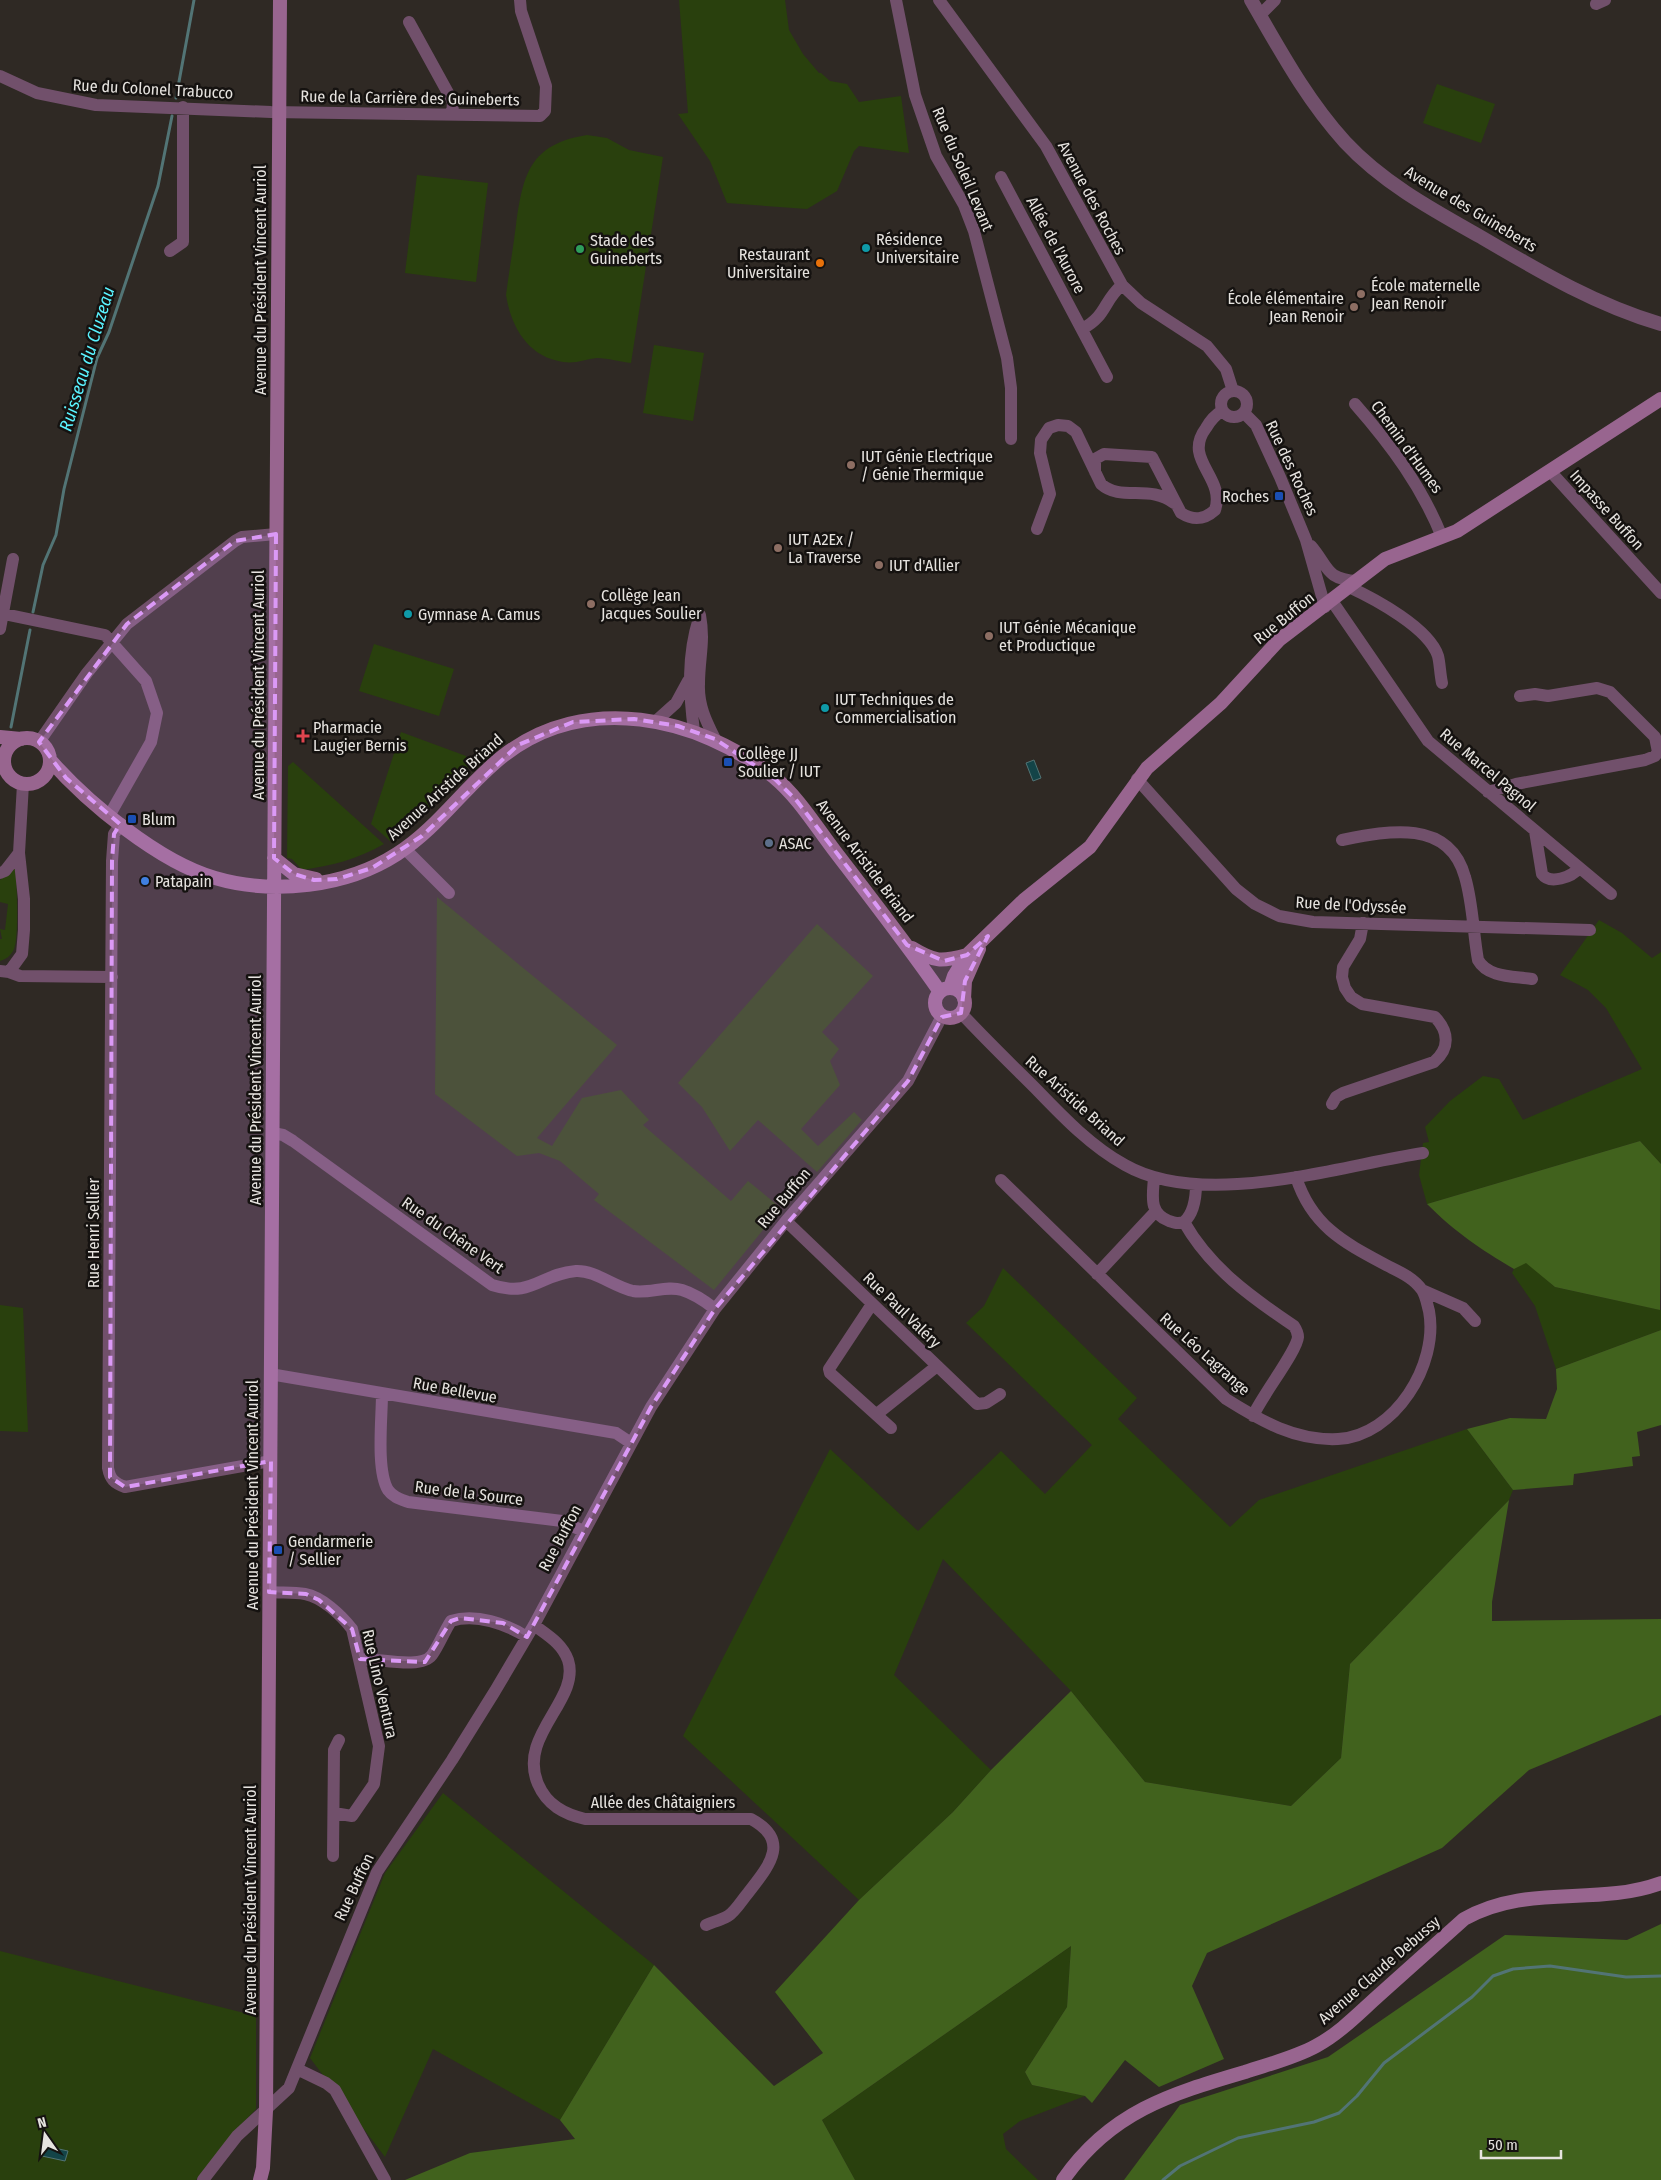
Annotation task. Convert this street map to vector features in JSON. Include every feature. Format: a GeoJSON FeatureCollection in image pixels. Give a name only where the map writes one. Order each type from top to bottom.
{"type":"FeatureCollection","features":[{"type":"Feature","properties":{"kind":"main road","name":"Avenue du Président Vincent Auriol"},"geometry":{"type":"LineString","coordinates":[[260,2180],[263,2168],[266,2111],[280,0]]}},
{"type":"Feature","properties":{"kind":"main road","name":"Rue Buffon"},"geometry":{"type":"LineString","coordinates":[[945,990],[967,955],[1024,900],[1090,847],[1137,780],[1221,703],[1279,640],[1329,604],[1385,559],[1456,531],[1661,399]]}},
{"type":"Feature","properties":{"kind":"main road","name":"Avenue Aristide Briand"},"geometry":{"type":"LineString","coordinates":[[50,760],[66,778],[109,816],[180,862],[215,878],[274,886],[312,884],[337,879],[372,868],[405,849],[422,836],[500,758],[539,734],[573,722],[612,717],[656,722],[694,731],[715,739],[775,779],[797,801],[907,946],[945,990]]}},
{"type":"Feature","properties":{"kind":"main road"},"geometry":{"type":"LineString","coordinates":[[0,737],[22,739],[39,742],[48,753],[50,760],[47,773],[36,782],[23,784],[10,777],[2,759],[8,748],[22,739]]}},
{"type":"Feature","properties":{"kind":"main road"},"geometry":{"type":"LineString","coordinates":[[42,778],[66,778]]}},
{"type":"Feature","properties":{"kind":"main road"},"geometry":{"type":"LineString","coordinates":[[274,858],[294,874],[303,878],[337,879]]}},
{"type":"Feature","properties":{"kind":"main road","name":"Rue Buffon"},"geometry":{"type":"LineString","coordinates":[[963,1006],[965,981],[973,959],[988,936]]}},
{"type":"Feature","properties":{"kind":"main road"},"geometry":{"type":"LineString","coordinates":[[907,946],[926,956],[944,961],[967,955]]}},
{"type":"Feature","properties":{"kind":"main road"},"geometry":{"type":"LineString","coordinates":[[945,990],[959,991],[963,1006],[950,1018],[942,1016],[935,1005],[945,990]]}},
{"type":"Feature","properties":{"kind":"main road","name":"Avenue Claude Debussy"},"geometry":{"type":"LineString","coordinates":[[1063,2180],[1077,2160],[1108,2131],[1141,2108],[1178,2092],[1280,2061],[1316,2046],[1343,2027],[1464,1919],[1482,1909],[1516,1900],[1620,1893],[1661,1883]]}},
{"type":"Feature","properties":{"kind":"street","name":"Rue de la Carrière des Guineberts"},"geometry":{"type":"LineString","coordinates":[[279,112],[540,116],[546,111],[546,86],[521,11],[520,0]]}},
{"type":"Feature","properties":{"kind":"street","name":"Rue du Soleil Levant"},"geometry":{"type":"LineString","coordinates":[[896,0],[915,96],[936,156],[964,205],[983,267],[1006,358],[1011,388],[1011,439]]}},
{"type":"Feature","properties":{"kind":"street","name":"Avenue des Roches"},"geometry":{"type":"LineString","coordinates":[[939,0],[1046,146],[1122,285],[1141,303],[1207,346],[1226,369],[1231,380],[1232,391]]}},
{"type":"Feature","properties":{"kind":"street","name":"Avenue des Guineberts"},"geometry":{"type":"LineString","coordinates":[[1251,0],[1293,75],[1324,116],[1371,166],[1422,204],[1549,277],[1622,312],[1661,324]]}},
{"type":"Feature","properties":{"kind":"street"},"geometry":{"type":"LineString","coordinates":[[1260,15],[1275,0]]}},
{"type":"Feature","properties":{"kind":"street"},"geometry":{"type":"LineString","coordinates":[[409,22],[453,102],[452,115]]}},
{"type":"Feature","properties":{"kind":"street","name":"Rue du Colonel Trabucco"},"geometry":{"type":"LineString","coordinates":[[0,76],[37,93],[81,103],[279,112]]}},
{"type":"Feature","properties":{"kind":"street"},"geometry":{"type":"LineString","coordinates":[[170,251],[182,242],[183,107]]}},
{"type":"Feature","properties":{"kind":"street","name":"Allée de l'Aurore"},"geometry":{"type":"LineString","coordinates":[[1000,177],[1107,377]]}},
{"type":"Feature","properties":{"kind":"street","name":"Allée de l'Aurore"},"geometry":{"type":"LineString","coordinates":[[1082,329],[1100,318],[1112,295],[1122,285]]}},
{"type":"Feature","properties":{"kind":"street"},"geometry":{"type":"LineString","coordinates":[[1084,447],[1104,454],[1152,457],[1174,503],[1181,513],[1199,520],[1208,517],[1215,510],[1217,493],[1197,448],[1200,435],[1222,411],[1222,398],[1232,391],[1245,396],[1247,405],[1244,413],[1232,418],[1222,411]]}},
{"type":"Feature","properties":{"kind":"street","name":"Chemin d'Humes"},"geometry":{"type":"LineString","coordinates":[[1356,404],[1380,432],[1410,473],[1429,505],[1442,537]]}},
{"type":"Feature","properties":{"kind":"street","name":"Rue des Roches"},"geometry":{"type":"LineString","coordinates":[[1244,413],[1256,425],[1264,440],[1306,540],[1329,604]]}},
{"type":"Feature","properties":{"kind":"street"},"geometry":{"type":"LineString","coordinates":[[1036,529],[1050,494],[1040,453],[1044,435],[1054,426],[1068,426],[1076,432],[1101,484],[1107,489],[1114,492],[1157,493],[1164,495],[1174,503]]}},
{"type":"Feature","properties":{"kind":"street"},"geometry":{"type":"LineString","coordinates":[[1095,472],[1095,460],[1104,454]]}},
{"type":"Feature","properties":{"kind":"street","name":"Impasse Buffon"},"geometry":{"type":"LineString","coordinates":[[1550,471],[1661,593]]}},
{"type":"Feature","properties":{"kind":"street"},"geometry":{"type":"LineString","coordinates":[[39,742],[87,673],[127,624],[235,541],[242,537],[276,534]]}},
{"type":"Feature","properties":{"kind":"street","name":"Rue des Roches"},"geometry":{"type":"LineString","coordinates":[[1306,540],[1329,572],[1340,580],[1353,584],[1420,632],[1438,654],[1442,683]]}},
{"type":"Feature","properties":{"kind":"street"},"geometry":{"type":"LineString","coordinates":[[0,629],[1,613],[13,559]]}},
{"type":"Feature","properties":{"kind":"street","name":"Rue Marcel Pagnol"},"geometry":{"type":"LineString","coordinates":[[1329,604],[1428,741],[1611,894]]}},
{"type":"Feature","properties":{"kind":"street"},"geometry":{"type":"LineString","coordinates":[[1,613],[105,635],[146,681],[157,713],[151,742],[109,816]]}},
{"type":"Feature","properties":{"kind":"street"},"geometry":{"type":"LineString","coordinates":[[694,731],[688,681],[694,634],[700,615],[704,636],[698,685],[703,715],[715,739]]}},
{"type":"Feature","properties":{"kind":"street"},"geometry":{"type":"LineString","coordinates":[[656,722],[676,703],[688,681]]}},
{"type":"Feature","properties":{"kind":"street"},"geometry":{"type":"LineString","coordinates":[[1488,792],[1645,760],[1655,756],[1658,752],[1655,737],[1610,692],[1597,688],[1548,696],[1535,694],[1520,696]]}},
{"type":"Feature","properties":{"kind":"street","name":"Rue de l'Odyssée"},"geometry":{"type":"LineString","coordinates":[[1137,780],[1236,889],[1255,904],[1279,916],[1313,922],[1590,930]]}},
{"type":"Feature","properties":{"kind":"street"},"geometry":{"type":"LineString","coordinates":[[4,972],[22,954],[24,899],[19,853],[23,784]]}},
{"type":"Feature","properties":{"kind":"street","name":"Rue Henri Sellier"},"geometry":{"type":"LineString","coordinates":[[121,824],[114,834],[112,861],[108,1468],[110,1477],[116,1484],[125,1487],[271,1461]]}},
{"type":"Feature","properties":{"kind":"street"},"geometry":{"type":"LineString","coordinates":[[1534,831],[1542,874],[1545,878],[1550,880],[1574,875],[1579,868]]}},
{"type":"Feature","properties":{"kind":"street"},"geometry":{"type":"LineString","coordinates":[[1342,840],[1384,832],[1422,834],[1449,847],[1460,862],[1465,876],[1478,960],[1482,968],[1491,973],[1532,979]]}},
{"type":"Feature","properties":{"kind":"street"},"geometry":{"type":"LineString","coordinates":[[405,849],[449,893]]}},
{"type":"Feature","properties":{"kind":"street"},"geometry":{"type":"LineString","coordinates":[[0,873],[5,871],[19,853]]}},
{"type":"Feature","properties":{"kind":"street"},"geometry":{"type":"LineString","coordinates":[[1332,1104],[1343,1093],[1434,1062],[1442,1055],[1446,1044],[1446,1034],[1435,1017],[1362,1004],[1352,997],[1345,988],[1342,977],[1343,967],[1360,939],[1363,924]]}},
{"type":"Feature","properties":{"kind":"street"},"geometry":{"type":"LineString","coordinates":[[4,972],[20,976],[112,977]]}},
{"type":"Feature","properties":{"kind":"street","name":"Rue Aristide Briand"},"geometry":{"type":"LineString","coordinates":[[963,1006],[1059,1112],[1104,1152],[1126,1166],[1154,1177],[1196,1184],[1253,1183],[1296,1177],[1423,1153]]}},
{"type":"Feature","properties":{"kind":"street","name":"Rue Buffon"},"geometry":{"type":"LineString","coordinates":[[203,2180],[237,2136],[289,2088],[377,1872],[429,1791],[452,1760],[534,1625],[583,1531],[652,1408],[715,1310],[786,1221],[908,1081],[942,1016]]}},
{"type":"Feature","properties":{"kind":"street","name":"Rue du Chêne Vert"},"geometry":{"type":"LineString","coordinates":[[273,1133],[283,1134],[492,1284],[506,1289],[520,1290],[564,1272],[579,1271],[632,1291],[646,1292],[680,1289],[694,1295],[715,1310]]}},
{"type":"Feature","properties":{"kind":"street"},"geometry":{"type":"LineString","coordinates":[[1154,1177],[1152,1204],[1155,1212],[1162,1218],[1178,1224],[1190,1217],[1196,1196],[1196,1184]]}},
{"type":"Feature","properties":{"kind":"street"},"geometry":{"type":"LineString","coordinates":[[1296,1177],[1310,1208],[1323,1224],[1345,1243],[1402,1273],[1422,1290],[1463,1308],[1475,1320]]}},
{"type":"Feature","properties":{"kind":"street","name":"Rue Léo Lagrange"},"geometry":{"type":"LineString","coordinates":[[1001,1180],[1226,1399],[1252,1416],[1282,1431],[1310,1439],[1339,1439],[1358,1436],[1374,1428],[1390,1416],[1402,1402],[1419,1374],[1428,1351],[1430,1316],[1422,1290]]}},
{"type":"Feature","properties":{"kind":"street"},"geometry":{"type":"LineString","coordinates":[[1097,1274],[1155,1212]]}},
{"type":"Feature","properties":{"kind":"street","name":"Rue Paul Valéry"},"geometry":{"type":"LineString","coordinates":[[786,1221],[977,1404],[986,1403],[1000,1394]]}},
{"type":"Feature","properties":{"kind":"street"},"geometry":{"type":"LineString","coordinates":[[1184,1222],[1191,1234],[1222,1271],[1243,1291],[1294,1326],[1297,1332],[1298,1338],[1294,1348],[1259,1400],[1252,1416]]}},
{"type":"Feature","properties":{"kind":"street"},"geometry":{"type":"LineString","coordinates":[[872,1304],[829,1369],[891,1428]]}},
{"type":"Feature","properties":{"kind":"street"},"geometry":{"type":"LineString","coordinates":[[877,1414],[937,1366]]}},
{"type":"Feature","properties":{"kind":"street","name":"Rue Bellevue"},"geometry":{"type":"LineString","coordinates":[[270,1374],[616,1434],[631,1444]]}},
{"type":"Feature","properties":{"kind":"street","name":"Rue de la Source"},"geometry":{"type":"LineString","coordinates":[[382,1394],[382,1472],[389,1492],[396,1498],[408,1502],[562,1521],[583,1531]]}},
{"type":"Feature","properties":{"kind":"street","name":"Rue Lino Ventura"},"geometry":{"type":"LineString","coordinates":[[269,1592],[306,1594],[319,1600],[344,1619],[352,1629],[378,1731],[377,1770],[374,1784],[352,1816],[334,1813]]}},
{"type":"Feature","properties":{"kind":"street"},"geometry":{"type":"LineString","coordinates":[[360,1659],[414,1664],[425,1662],[431,1656],[451,1621],[460,1618],[503,1623],[527,1636]]}},
{"type":"Feature","properties":{"kind":"street","name":"Allée des Châtaigniers"},"geometry":{"type":"LineString","coordinates":[[534,1625],[556,1641],[569,1662],[569,1674],[565,1691],[536,1744],[534,1758],[534,1775],[540,1791],[550,1803],[569,1815],[585,1819],[751,1819],[762,1825],[771,1836],[774,1850],[771,1864],[729,1916],[706,1925]]}},
{"type":"Feature","properties":{"kind":"street"},"geometry":{"type":"LineString","coordinates":[[333,1856],[334,1750],[339,1740]]}},
{"type":"Feature","properties":{"kind":"street"},"geometry":{"type":"LineString","coordinates":[[297,2069],[326,2083],[335,2090],[385,2180]]}},
{"type":"Feature","properties":{"kind":"highlighted area"},"geometry":{"type":"Polygon","coordinates":[[[276,534],[274,858],[294,874],[314,880],[337,879],[372,868],[422,836],[518,745],[573,722],[634,719],[678,726],[715,739],[775,779],[797,801],[907,945],[944,961],[967,955],[988,936],[965,981],[961,1013],[942,1017],[908,1081],[715,1309],[651,1407],[527,1637],[503,1623],[460,1618],[451,1621],[425,1662],[360,1659],[352,1629],[319,1600],[306,1594],[269,1592],[271,1461],[125,1487],[110,1477],[112,861],[114,834],[120,824],[66,778],[39,742],[127,624],[235,541],[276,534]]]}},
{"type":"Feature","properties":{"kind":"green space"},"geometry":{"type":"Polygon","coordinates":[[[679,0],[785,0],[789,30],[803,54],[819,73],[830,81],[847,84],[859,102],[901,96],[909,153],[859,146],[854,151],[837,191],[807,209],[727,203],[710,161],[678,114],[688,113],[679,0]]]}},
{"type":"Feature","properties":{"kind":"green space"},"geometry":{"type":"Polygon","coordinates":[[[1437,84],[1495,104],[1481,143],[1423,123],[1437,84]]]}},
{"type":"Feature","properties":{"kind":"green space"},"geometry":{"type":"Polygon","coordinates":[[[587,135],[607,138],[629,150],[663,157],[631,363],[597,358],[577,362],[563,362],[540,354],[523,339],[508,307],[506,295],[519,207],[527,176],[541,154],[568,139],[587,135]]]}},
{"type":"Feature","properties":{"kind":"green space"},"geometry":{"type":"Polygon","coordinates":[[[417,175],[488,183],[476,282],[405,273],[417,175]]]}},
{"type":"Feature","properties":{"kind":"green space"},"geometry":{"type":"Polygon","coordinates":[[[654,345],[704,353],[693,421],[643,413],[654,345]]]}},
{"type":"Feature","properties":{"kind":"green space"},"geometry":{"type":"Polygon","coordinates":[[[374,644],[454,669],[439,716],[359,691],[374,644]]]}},
{"type":"Feature","properties":{"kind":"green space"},"geometry":{"type":"Polygon","coordinates":[[[401,732],[466,756],[468,770],[433,805],[390,841],[371,824],[401,732]]]}},
{"type":"Feature","properties":{"kind":"green space"},"geometry":{"type":"Polygon","coordinates":[[[293,762],[384,844],[344,861],[302,870],[292,859],[287,858],[288,766],[293,762]]]}},
{"type":"Feature","properties":{"kind":"green space"},"geometry":{"type":"Polygon","coordinates":[[[15,867],[16,943],[11,954],[0,961],[0,939],[2,939],[0,929],[5,930],[8,904],[0,902],[0,880],[15,867]]]}},
{"type":"Feature","properties":{"kind":"green space"},"geometry":{"type":"Polygon","coordinates":[[[437,897],[617,1045],[537,1138],[552,1146],[582,1098],[621,1090],[649,1120],[643,1125],[731,1201],[748,1181],[781,1208],[714,1290],[594,1200],[599,1194],[560,1161],[539,1153],[517,1156],[435,1094],[437,897]]]}},
{"type":"Feature","properties":{"kind":"green space"},"geometry":{"type":"Polygon","coordinates":[[[1599,920],[1622,933],[1652,958],[1661,952],[1661,1164],[1640,1141],[1427,1204],[1419,1175],[1423,1143],[1429,1142],[1425,1127],[1450,1101],[1483,1076],[1499,1079],[1523,1120],[1642,1069],[1606,1008],[1588,990],[1560,975],[1599,920]]]}},
{"type":"Feature","properties":{"kind":"green space"},"geometry":{"type":"Polygon","coordinates":[[[817,924],[873,976],[822,1032],[839,1049],[830,1061],[840,1085],[801,1129],[818,1146],[854,1112],[862,1120],[817,1172],[758,1120],[730,1151],[702,1107],[678,1083],[817,924]]]}},
{"type":"Feature","properties":{"kind":"green space"},"geometry":{"type":"Polygon","coordinates":[[[1640,1141],[1661,1164],[1660,1310],[1555,1287],[1526,1263],[1514,1269],[1468,1240],[1427,1204],[1640,1141]]]}},
{"type":"Feature","properties":{"kind":"green space"},"geometry":{"type":"Polygon","coordinates":[[[1526,1262],[1555,1287],[1661,1310],[1661,1330],[1556,1369],[1535,1306],[1512,1273],[1514,1269],[1526,1262]]]}},
{"type":"Feature","properties":{"kind":"green space"},"geometry":{"type":"Polygon","coordinates":[[[1003,1268],[1137,1398],[1118,1419],[1230,1527],[1259,1500],[1467,1429],[1513,1490],[1509,1500],[1350,1664],[1341,1758],[1291,1806],[1145,1782],[1071,1691],[943,1559],[894,1675],[991,1770],[953,1812],[859,1900],[683,1736],[830,1449],[918,1531],[1001,1451],[1045,1494],[1092,1445],[966,1323],[984,1306],[1003,1268]]]}},
{"type":"Feature","properties":{"kind":"green space"},"geometry":{"type":"Polygon","coordinates":[[[0,1305],[23,1308],[28,1432],[0,1431],[0,1305]]]}},
{"type":"Feature","properties":{"kind":"green space"},"geometry":{"type":"Polygon","coordinates":[[[1661,1330],[1661,1425],[1637,1432],[1640,1456],[1632,1457],[1633,1466],[1574,1474],[1573,1485],[1513,1490],[1467,1429],[1510,1418],[1546,1419],[1557,1389],[1556,1369],[1661,1330]]]}},
{"type":"Feature","properties":{"kind":"green space"},"geometry":{"type":"Polygon","coordinates":[[[1509,1500],[1492,1602],[1492,1621],[1661,1619],[1661,1715],[1529,1770],[1442,1848],[1207,1953],[1192,1986],[1224,2059],[1159,2087],[1125,2060],[1092,2103],[1085,2096],[1032,2085],[1025,2072],[1067,2007],[1071,1946],[822,2120],[855,2180],[405,2180],[470,2153],[575,2139],[560,2120],[654,1965],[774,2086],[823,2053],[775,1992],[859,1900],[953,1812],[991,1770],[1071,1691],[1145,1782],[1291,1806],[1341,1758],[1350,1664],[1509,1500]]]}},
{"type":"Feature","properties":{"kind":"green space"},"geometry":{"type":"Polygon","coordinates":[[[443,1793],[654,1965],[560,2120],[433,2049],[385,2157],[310,2058],[385,1873],[443,1793]]]}},
{"type":"Feature","properties":{"kind":"green space"},"geometry":{"type":"Polygon","coordinates":[[[1661,1924],[1661,2180],[1124,2180],[1180,2105],[1328,2057],[1505,1935],[1627,1940],[1661,1924]]]}},
{"type":"Feature","properties":{"kind":"green space"},"geometry":{"type":"Polygon","coordinates":[[[1071,1946],[1067,2007],[1025,2072],[1032,2085],[1085,2096],[1020,2121],[1003,2134],[1006,2149],[1038,2180],[855,2180],[822,2120],[1071,1946]]]}},
{"type":"Feature","properties":{"kind":"green space"},"geometry":{"type":"Polygon","coordinates":[[[0,1951],[256,2016],[256,2109],[232,2134],[196,2180],[0,2180],[0,1951]]]}},
{"type":"Feature","properties":{"kind":"water"},"geometry":{"type":"Polygon","coordinates":[[[1034,760],[1041,778],[1033,781],[1026,763],[1034,760]]]}},
{"type":"Feature","properties":{"kind":"water"},"geometry":{"type":"Polygon","coordinates":[[[45,2146],[68,2151],[65,2161],[42,2156],[45,2146]]]}},
{"type":"Feature","properties":{"kind":"waterway","name":"Ruisseau du Cluzeau"},"geometry":{"type":"LineString","coordinates":[[176,98],[194,0]]}},
{"type":"Feature","properties":{"kind":"waterway","name":"Ruisseau du Cluzeau"},"geometry":{"type":"LineString","coordinates":[[33,612],[43,565],[56,535],[64,489],[97,358],[109,332],[158,186],[172,116]]}},
{"type":"Feature","properties":{"kind":"waterway","name":"Ruisseau du Cluzeau"},"geometry":{"type":"LineString","coordinates":[[11,727],[30,630]]}},
{"type":"Feature","properties":{"kind":"waterway"},"geometry":{"type":"LineString","coordinates":[[1163,2180],[1180,2166],[1238,2138],[1314,2122],[1339,2113],[1357,2096],[1384,2063],[1472,1997],[1493,1976],[1513,1969],[1550,1966],[1626,1977],[1661,1976]]}},
{"type":"Feature","properties":{"kind":"place","name":"Résidence Universitaire"},"geometry":{"type":"Point","coordinates":[866,248]}},
{"type":"Feature","properties":{"kind":"place","name":"Stade des Guineberts"},"geometry":{"type":"Point","coordinates":[580,249]}},
{"type":"Feature","properties":{"kind":"place","name":"Restaurant Universitaire"},"geometry":{"type":"Point","coordinates":[820,263]}},
{"type":"Feature","properties":{"kind":"place","name":"École maternelle Jean Renoir"},"geometry":{"type":"Point","coordinates":[1361,294]}},
{"type":"Feature","properties":{"kind":"place","name":"École élémentaire Jean Renoir"},"geometry":{"type":"Point","coordinates":[1354,307]}},
{"type":"Feature","properties":{"kind":"place","name":"IUT Génie Electrique / Génie Thermique"},"geometry":{"type":"Point","coordinates":[851,465]}},
{"type":"Feature","properties":{"kind":"place","name":"Roches"},"geometry":{"type":"Point","coordinates":[1279,496]}},
{"type":"Feature","properties":{"kind":"place","name":"IUT A2Ex / La Traverse"},"geometry":{"type":"Point","coordinates":[778,548]}},
{"type":"Feature","properties":{"kind":"place","name":"IUT d'Allier"},"geometry":{"type":"Point","coordinates":[879,565]}},
{"type":"Feature","properties":{"kind":"place","name":"Collège Jean Jacques Soulier"},"geometry":{"type":"Point","coordinates":[591,604]}},
{"type":"Feature","properties":{"kind":"place","name":"Gymnase A. Camus"},"geometry":{"type":"Point","coordinates":[408,614]}},
{"type":"Feature","properties":{"kind":"place","name":"IUT Génie Mécanique et Productique"},"geometry":{"type":"Point","coordinates":[989,636]}},
{"type":"Feature","properties":{"kind":"place","name":"IUT Techniques de Commercialisation"},"geometry":{"type":"Point","coordinates":[825,708]}},
{"type":"Feature","properties":{"kind":"place","name":"Pharmacie Laugier Bernis"},"geometry":{"type":"Point","coordinates":[303,736]}},
{"type":"Feature","properties":{"kind":"place","name":"Collège JJ Soulier / IUT"},"geometry":{"type":"Point","coordinates":[728,762]}},
{"type":"Feature","properties":{"kind":"place","name":"Blum"},"geometry":{"type":"Point","coordinates":[132,819]}},
{"type":"Feature","properties":{"kind":"place","name":"ASAC"},"geometry":{"type":"Point","coordinates":[769,843]}},
{"type":"Feature","properties":{"kind":"place","name":"Patapain"},"geometry":{"type":"Point","coordinates":[145,881]}},
{"type":"Feature","properties":{"kind":"place","name":"Gendarmerie / Sellier"},"geometry":{"type":"Point","coordinates":[278,1550]}}]}
